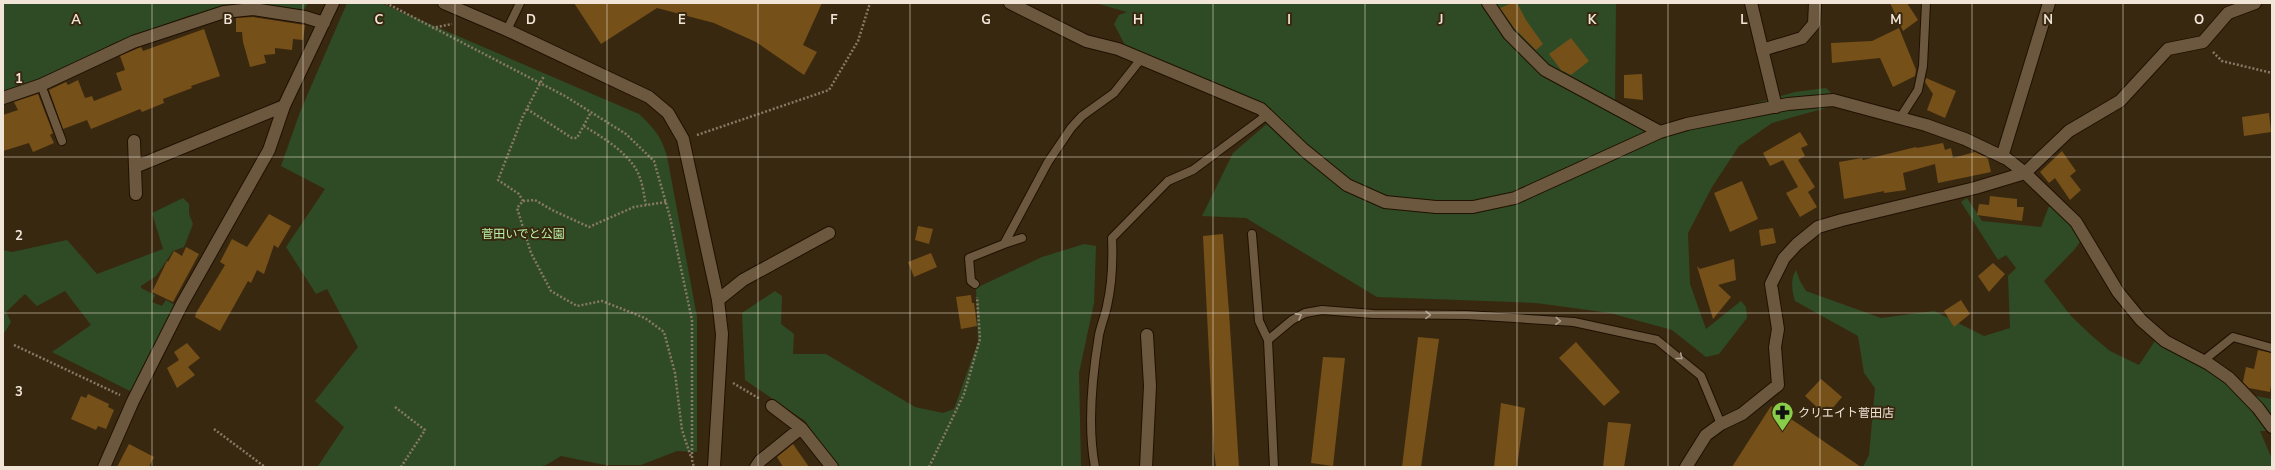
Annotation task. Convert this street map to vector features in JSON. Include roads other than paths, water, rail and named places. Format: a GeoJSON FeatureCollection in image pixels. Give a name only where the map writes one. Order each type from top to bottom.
{"type":"FeatureCollection","features":[{"type":"Feature","properties":{"kind":"street"},"geometry":{"type":"LineString","coordinates":[[104,467],[133,401],[182,304],[269,150],[284,106],[333,3]]}},
{"type":"Feature","properties":{"kind":"street"},"geometry":{"type":"LineString","coordinates":[[444,3],[507,30],[649,97],[668,113],[683,139],[718,300],[722,334],[714,467]]}},
{"type":"Feature","properties":{"kind":"street"},"geometry":{"type":"LineString","coordinates":[[1010,3],[1086,41],[1118,49],[1244,100],[1261,109],[1304,150],[1347,185],[1385,202],[1436,207],[1473,207],[1515,198],[1660,132],[1687,124],[1776,107],[1833,100],[1900,118],[1965,139],[2002,156],[2025,173],[2076,222],[2118,292],[2141,320],[2165,341],[2203,361],[2229,378],[2258,408],[2272,426]]}},
{"type":"Feature","properties":{"kind":"street"},"geometry":{"type":"LineString","coordinates":[[1488,3],[1509,34],[1545,70],[1660,132]]}},
{"type":"Feature","properties":{"kind":"street"},"geometry":{"type":"LineString","coordinates":[[1751,3],[1776,107]]}},
{"type":"Feature","properties":{"kind":"street"},"geometry":{"type":"LineString","coordinates":[[1762,50],[1802,38],[1814,24],[1815,3]]}},
{"type":"Feature","properties":{"kind":"street"},"geometry":{"type":"LineString","coordinates":[[2002,156],[2049,3]]}},
{"type":"Feature","properties":{"kind":"street"},"geometry":{"type":"LineString","coordinates":[[1686,467],[1706,435],[1721,424],[1742,414],[1778,385],[1775,347],[1778,329],[1771,284],[1784,258],[1796,244],[1818,227],[1975,188],[2025,173],[2069,132],[2120,100],[2168,49],[2203,42],[2228,13],[2255,3]]}},
{"type":"Feature","properties":{"kind":"street"},"geometry":{"type":"LineString","coordinates":[[3,98],[41,86],[132,42],[224,12],[254,9],[305,17],[324,23]]}},
{"type":"Feature","properties":{"kind":"street"},"geometry":{"type":"LineString","coordinates":[[135,167],[284,106]]}},
{"type":"Feature","properties":{"kind":"street"},"geometry":{"type":"LineString","coordinates":[[134,141],[136,194]]}},
{"type":"Feature","properties":{"kind":"street"},"geometry":{"type":"LineString","coordinates":[[718,300],[743,280],[829,233]]}},
{"type":"Feature","properties":{"kind":"street"},"geometry":{"type":"LineString","coordinates":[[1146,467],[1150,386],[1147,335]]}},
{"type":"Feature","properties":{"kind":"street"},"geometry":{"type":"LineString","coordinates":[[772,406],[801,428],[832,467]]}},
{"type":"Feature","properties":{"kind":"street"},"geometry":{"type":"LineString","coordinates":[[756,467],[760,461],[801,428]]}},
{"type":"Feature","properties":{"kind":"lane"},"geometry":{"type":"LineString","coordinates":[[507,30],[520,3]]}},
{"type":"Feature","properties":{"kind":"lane"},"geometry":{"type":"LineString","coordinates":[[1900,118],[1918,90],[1923,66],[1926,3]]}},
{"type":"Feature","properties":{"kind":"lane"},"geometry":{"type":"LineString","coordinates":[[1004,244],[1048,162],[1071,128],[1082,116],[1114,93],[1141,59]]}},
{"type":"Feature","properties":{"kind":"lane"},"geometry":{"type":"LineString","coordinates":[[41,86],[62,141]]}},
{"type":"Feature","properties":{"kind":"lane"},"geometry":{"type":"LineString","coordinates":[[1095,467],[1091,446],[1094,371],[1100,334],[1108,304],[1113,257],[1112,238],[1168,181],[1193,170],[1268,115]]}},
{"type":"Feature","properties":{"kind":"lane"},"geometry":{"type":"LineString","coordinates":[[1252,234],[1259,321],[1268,340],[1274,467]]}},
{"type":"Feature","properties":{"kind":"lane"},"geometry":{"type":"LineString","coordinates":[[975,284],[971,281],[969,258],[1022,238]]}},
{"type":"Feature","properties":{"kind":"lane"},"geometry":{"type":"LineString","coordinates":[[1268,340],[1292,320],[1305,313],[1322,310],[1373,314],[1467,315],[1574,322],[1657,340],[1701,376],[1721,424]]}},
{"type":"Feature","properties":{"kind":"lane"},"geometry":{"type":"LineString","coordinates":[[2203,361],[2233,336],[2272,348]]}},
{"type":"Feature","properties":{"kind":"place","name":"クリエイト菅田店"},"geometry":{"type":"Point","coordinates":[1782,432]}},
{"type":"Feature","properties":{"kind":"park label","name":"菅田いでと公園"},"geometry":{"type":"Point","coordinates":[523,234]}}]}
